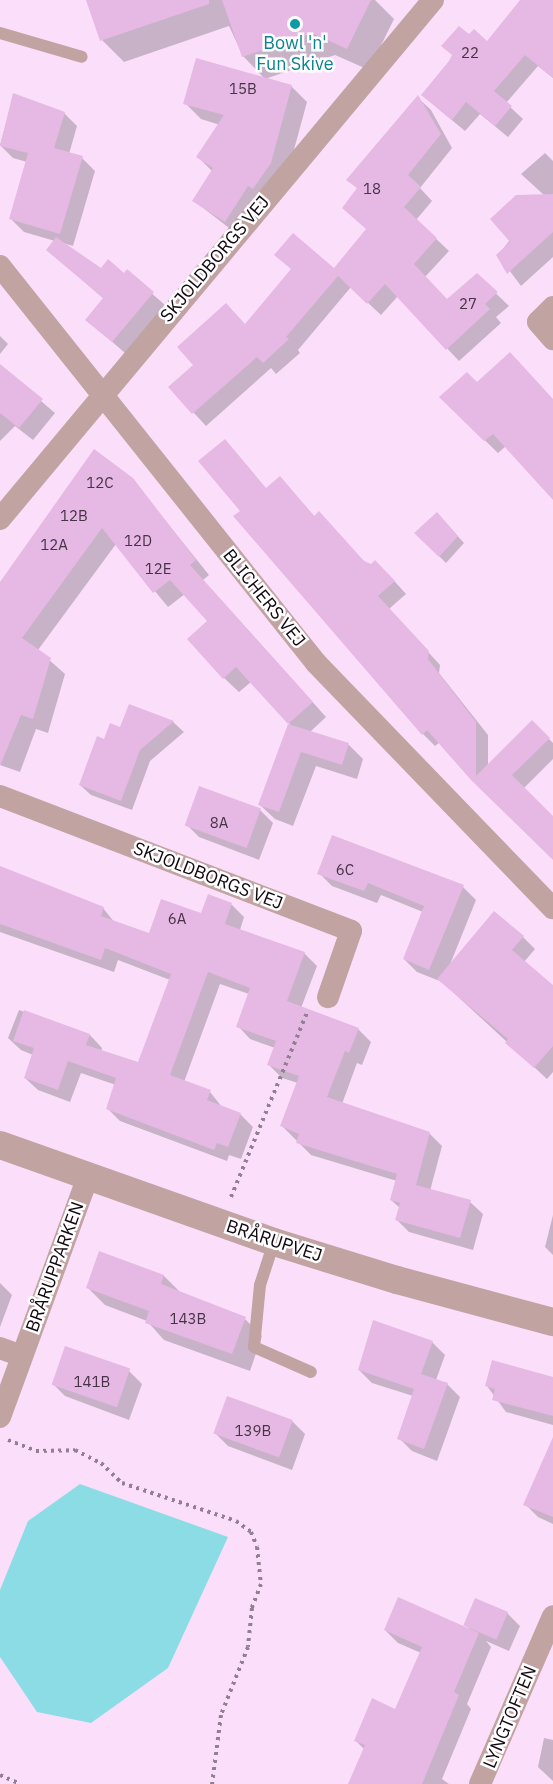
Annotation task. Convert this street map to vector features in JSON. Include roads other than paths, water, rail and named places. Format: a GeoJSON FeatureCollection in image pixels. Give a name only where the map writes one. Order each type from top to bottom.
{"type":"FeatureCollection","features":[{"type":"Feature","properties":{"kind":"street","name":"SKJOLDBORGS VEJ"},"geometry":{"type":"LineString","coordinates":[[0,519],[433,0]]}},
{"type":"Feature","properties":{"kind":"street","name":"BLICHERS VEJ"},"geometry":{"type":"LineString","coordinates":[[0,266],[316,663],[553,908]]}},
{"type":"Feature","properties":{"kind":"street"},"geometry":{"type":"LineString","coordinates":[[553,307],[538,322],[553,339]]}},
{"type":"Feature","properties":{"kind":"street","name":"SKJOLDBORGS VEJ"},"geometry":{"type":"LineString","coordinates":[[0,796],[351,930],[328,997]]}},
{"type":"Feature","properties":{"kind":"street","name":"BRÅRUPVEJ"},"geometry":{"type":"LineString","coordinates":[[0,1145],[274,1242],[398,1280],[553,1322]]}},
{"type":"Feature","properties":{"kind":"street","name":"BRÅRUPPARKEN"},"geometry":{"type":"LineString","coordinates":[[0,1417],[88,1177]]}},
{"type":"Feature","properties":{"kind":"street","name":"BRÅRUPPARKEN"},"geometry":{"type":"LineString","coordinates":[[0,1348],[22,1356]]}},
{"type":"Feature","properties":{"kind":"street","name":"LYNGTOFTEN"},"geometry":{"type":"LineString","coordinates":[[480,1784],[547,1647],[553,1616]]}},
{"type":"Feature","properties":{"kind":"lane"},"geometry":{"type":"LineString","coordinates":[[0,33],[82,57]]}},
{"type":"Feature","properties":{"kind":"lane"},"geometry":{"type":"LineString","coordinates":[[274,1242],[260,1285],[254,1347],[311,1372]]}},
{"type":"Feature","properties":{"kind":"place","name":"Bowl 'n' Fun Skive"},"geometry":{"type":"Point","coordinates":[295,24]}}]}
